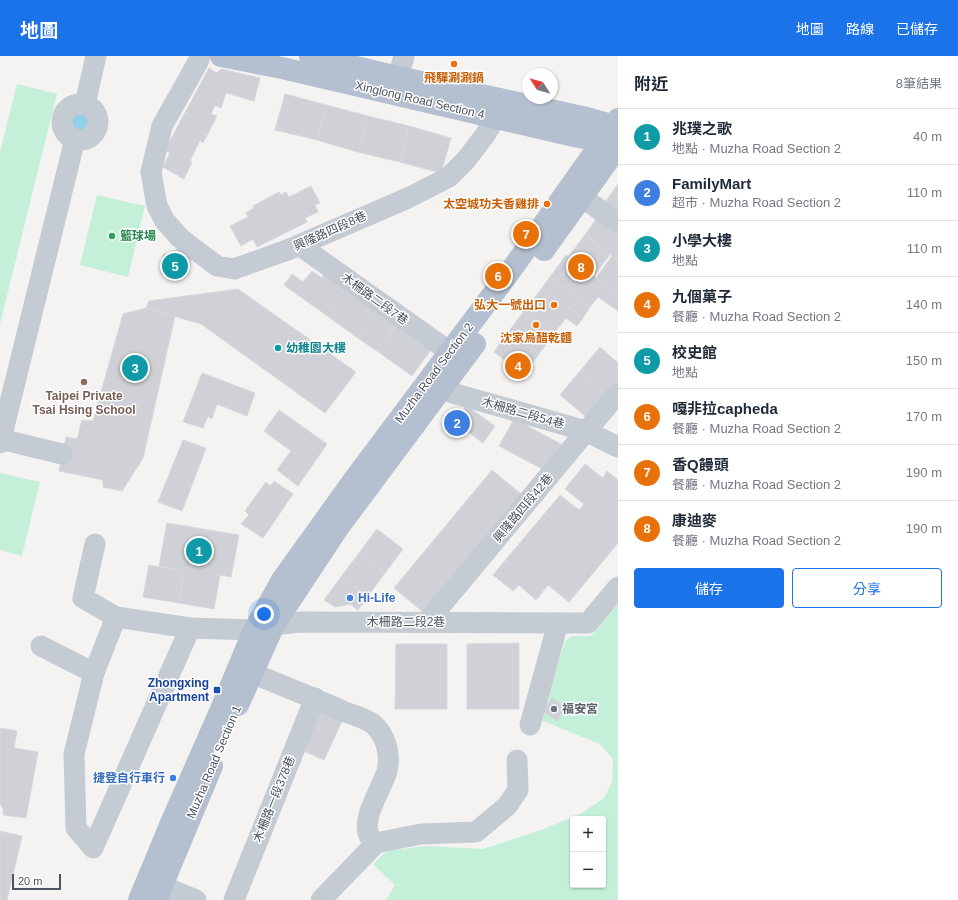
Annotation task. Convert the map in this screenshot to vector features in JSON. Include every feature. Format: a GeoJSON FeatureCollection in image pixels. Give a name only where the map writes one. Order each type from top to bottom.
{"type":"FeatureCollection","features":[{"type":"Feature","properties":{"kind":"main road","name":"Xinglong Road Section 4"},"geometry":{"type":"LineString","coordinates":[[221,56],[282,68],[579,116],[614,134]]}},
{"type":"Feature","properties":{"kind":"main road","name":"Xinglong Road Section 4"},"geometry":{"type":"LineString","coordinates":[[310,56],[495,118],[614,134]]}},
{"type":"Feature","properties":{"kind":"main road","name":"Muzha Road Section 2"},"geometry":{"type":"LineString","coordinates":[[264,627],[338,528],[435,386],[582,197],[602,168],[614,134]]}},
{"type":"Feature","properties":{"kind":"main road","name":"Muzha Road Section 2"},"geometry":{"type":"LineString","coordinates":[[435,386],[450,352],[614,134]]}},
{"type":"Feature","properties":{"kind":"main road","name":"Muzha Road Section 1"},"geometry":{"type":"LineString","coordinates":[[159,893],[252,673],[264,627]]}},
{"type":"Feature","properties":{"kind":"main road","name":"Muzha Road Section 1"},"geometry":{"type":"LineString","coordinates":[[138,900],[222,707],[264,627]]}},
{"type":"Feature","properties":{"kind":"street"},"geometry":{"type":"LineString","coordinates":[[62,454],[0,440],[74,139],[80,140],[91,137],[98,127],[99,121],[95,111],[85,104],[96,56]]}},
{"type":"Feature","properties":{"kind":"street","name":"興隆路四段8巷"},"geometry":{"type":"LineString","coordinates":[[200,56],[162,126],[151,172],[157,206],[165,221],[180,238],[217,266],[234,269],[299,245],[408,198],[449,177],[466,160],[485,135],[495,118]]}},
{"type":"Feature","properties":{"kind":"street"},"geometry":{"type":"LineString","coordinates":[[396,86],[404,56]]}},
{"type":"Feature","properties":{"kind":"street"},"geometry":{"type":"LineString","coordinates":[[582,197],[618,223]]}},
{"type":"Feature","properties":{"kind":"street","name":"木柵路二段7巷"},"geometry":{"type":"LineString","coordinates":[[299,245],[450,352]]}},
{"type":"Feature","properties":{"kind":"street","name":"木柵路二段54巷"},"geometry":{"type":"LineString","coordinates":[[435,386],[586,431],[618,447]]}},
{"type":"Feature","properties":{"kind":"street","name":"興隆路四段42巷"},"geometry":{"type":"LineString","coordinates":[[427,622],[618,393]]}},
{"type":"Feature","properties":{"kind":"street"},"geometry":{"type":"LineString","coordinates":[[95,544],[83,598],[116,617],[94,673],[74,754],[76,828],[93,848],[190,628]]}},
{"type":"Feature","properties":{"kind":"street","name":"木柵路二段2巷"},"geometry":{"type":"LineString","coordinates":[[116,617],[190,628],[264,627],[300,622],[588,623],[618,587]]}},
{"type":"Feature","properties":{"kind":"street"},"geometry":{"type":"LineString","coordinates":[[530,725],[558,623]]}},
{"type":"Feature","properties":{"kind":"street"},"geometry":{"type":"LineString","coordinates":[[41,646],[94,673]]}},
{"type":"Feature","properties":{"kind":"street"},"geometry":{"type":"LineString","coordinates":[[252,673],[315,698],[372,724],[382,735],[388,751],[387,771],[369,813],[366,827],[370,840],[376,843]]}},
{"type":"Feature","properties":{"kind":"street","name":"木柵路一段378巷"},"geometry":{"type":"LineString","coordinates":[[234,900],[315,698]]}},
{"type":"Feature","properties":{"kind":"street"},"geometry":{"type":"LineString","coordinates":[[321,900],[376,843],[421,834],[476,832],[507,806],[518,790],[517,760]]}},
{"type":"Feature","properties":{"kind":"street"},"geometry":{"type":"LineString","coordinates":[[159,893],[196,900]]}},
{"type":"Feature","properties":{"kind":"green space"},"geometry":{"type":"Polygon","coordinates":[[[17,84],[57,94],[0,324],[0,152],[17,84]]]}},
{"type":"Feature","properties":{"kind":"green space","name":"籃球場"},"geometry":{"type":"Polygon","coordinates":[[[97,195],[145,206],[128,277],[80,265],[97,195]]]}},
{"type":"Feature","properties":{"kind":"green space"},"geometry":{"type":"Polygon","coordinates":[[[0,473],[40,482],[22,556],[0,550],[0,473]]]}},
{"type":"Feature","properties":{"kind":"green space"},"geometry":{"type":"Polygon","coordinates":[[[618,604],[618,900],[386,900],[395,885],[373,864],[387,851],[426,846],[483,849],[541,830],[570,818],[570,888],[606,888],[606,816],[575,816],[582,813],[604,798],[612,782],[613,759],[600,744],[538,719],[566,640],[572,636],[591,636],[618,604]]]}},
{"type":"Feature","properties":{"kind":"water"},"geometry":{"type":"Polygon","coordinates":[[[80,112],[87,115],[90,122],[87,129],[80,132],[73,129],[70,122],[73,115],[80,112]]]}},
{"type":"Feature","properties":{"kind":"building"},"geometry":{"type":"Polygon","coordinates":[[[209,68],[217,73],[221,69],[260,78],[254,101],[226,93],[221,108],[215,105],[211,114],[217,116],[203,143],[200,140],[190,161],[192,162],[184,179],[163,167],[170,153],[165,150],[209,68]]]}},
{"type":"Feature","properties":{"kind":"building"},"geometry":{"type":"Polygon","coordinates":[[[285,94],[326,105],[317,140],[275,130],[285,94]]]}},
{"type":"Feature","properties":{"kind":"building"},"geometry":{"type":"Polygon","coordinates":[[[326,105],[368,116],[358,152],[317,140],[326,105]]]}},
{"type":"Feature","properties":{"kind":"building"},"geometry":{"type":"Polygon","coordinates":[[[368,116],[409,126],[400,162],[358,152],[368,116]]]}},
{"type":"Feature","properties":{"kind":"building"},"geometry":{"type":"Polygon","coordinates":[[[409,126],[451,138],[441,173],[400,162],[409,126]]]}},
{"type":"Feature","properties":{"kind":"building"},"geometry":{"type":"Polygon","coordinates":[[[618,184],[618,216],[603,205],[618,184]]]}},
{"type":"Feature","properties":{"kind":"building"},"geometry":{"type":"Polygon","coordinates":[[[311,186],[320,203],[315,205],[318,212],[305,218],[307,222],[257,247],[253,239],[241,246],[230,226],[248,217],[246,213],[254,208],[253,206],[279,192],[280,195],[286,192],[289,197],[311,186]]]}},
{"type":"Feature","properties":{"kind":"building"},"geometry":{"type":"Polygon","coordinates":[[[600,213],[618,226],[618,260],[585,235],[600,213]]]}},
{"type":"Feature","properties":{"kind":"building"},"geometry":{"type":"Polygon","coordinates":[[[585,235],[610,254],[594,276],[568,257],[585,235]]]}},
{"type":"Feature","properties":{"kind":"building"},"geometry":{"type":"Polygon","coordinates":[[[179,249],[191,259],[188,274],[173,280],[161,273],[163,255],[179,249]]]}},
{"type":"Feature","properties":{"kind":"building"},"geometry":{"type":"Polygon","coordinates":[[[566,255],[618,294],[618,311],[598,297],[590,307],[550,277],[566,255]]]}},
{"type":"Feature","properties":{"kind":"building"},"geometry":{"type":"Polygon","coordinates":[[[612,256],[618,261],[618,294],[596,278],[612,256]]]}},
{"type":"Feature","properties":{"kind":"building"},"geometry":{"type":"Polygon","coordinates":[[[312,271],[322,278],[326,272],[346,287],[326,315],[284,285],[292,274],[303,282],[312,271]]]}},
{"type":"Feature","properties":{"kind":"building"},"geometry":{"type":"Polygon","coordinates":[[[550,277],[590,307],[583,318],[542,288],[550,277]]]}},
{"type":"Feature","properties":{"kind":"building"},"geometry":{"type":"Polygon","coordinates":[[[346,287],[378,310],[358,338],[326,315],[346,287]]]}},
{"type":"Feature","properties":{"kind":"building"},"geometry":{"type":"Polygon","coordinates":[[[542,288],[583,318],[577,326],[566,318],[555,332],[525,310],[542,288]]]}},
{"type":"Feature","properties":{"kind":"building","name":"幼稚園大樓"},"geometry":{"type":"Polygon","coordinates":[[[238,289],[356,372],[325,413],[201,324],[146,308],[149,301],[238,289]]]}},
{"type":"Feature","properties":{"kind":"building"},"geometry":{"type":"Polygon","coordinates":[[[146,308],[175,316],[143,458],[122,491],[103,487],[103,480],[59,471],[66,437],[77,439],[82,420],[93,421],[123,314],[146,308]]]}},
{"type":"Feature","properties":{"kind":"building"},"geometry":{"type":"Polygon","coordinates":[[[378,310],[397,323],[377,351],[358,338],[378,310]]]}},
{"type":"Feature","properties":{"kind":"building"},"geometry":{"type":"Polygon","coordinates":[[[525,310],[555,332],[539,354],[509,331],[525,310]]]}},
{"type":"Feature","properties":{"kind":"building"},"geometry":{"type":"Polygon","coordinates":[[[400,320],[435,344],[412,376],[377,351],[400,320]]]}},
{"type":"Feature","properties":{"kind":"building"},"geometry":{"type":"Polygon","coordinates":[[[509,331],[539,354],[524,374],[494,352],[509,331]]]}},
{"type":"Feature","properties":{"kind":"building"},"geometry":{"type":"Polygon","coordinates":[[[600,347],[618,363],[618,386],[610,396],[580,371],[600,347]]]}},
{"type":"Feature","properties":{"kind":"building"},"geometry":{"type":"Polygon","coordinates":[[[580,371],[610,396],[590,420],[560,395],[580,371]]]}},
{"type":"Feature","properties":{"kind":"building"},"geometry":{"type":"Polygon","coordinates":[[[202,373],[255,393],[247,416],[217,404],[212,419],[208,416],[203,428],[183,422],[202,373]]]}},
{"type":"Feature","properties":{"kind":"building"},"geometry":{"type":"Polygon","coordinates":[[[467,406],[495,426],[483,443],[455,422],[467,406]]]}},
{"type":"Feature","properties":{"kind":"building"},"geometry":{"type":"Polygon","coordinates":[[[279,410],[327,444],[298,486],[277,470],[291,451],[264,431],[279,410]]]}},
{"type":"Feature","properties":{"kind":"building"},"geometry":{"type":"Polygon","coordinates":[[[514,419],[561,444],[546,471],[499,446],[514,419]]]}},
{"type":"Feature","properties":{"kind":"building"},"geometry":{"type":"Polygon","coordinates":[[[183,440],[206,448],[182,511],[158,502],[183,440]]]}},
{"type":"Feature","properties":{"kind":"building"},"geometry":{"type":"Polygon","coordinates":[[[585,464],[603,478],[607,471],[618,480],[618,543],[569,602],[548,585],[536,600],[519,585],[513,591],[493,575],[560,495],[579,510],[584,504],[565,489],[585,464]]]}},
{"type":"Feature","properties":{"kind":"building"},"geometry":{"type":"Polygon","coordinates":[[[492,470],[521,494],[423,612],[394,588],[492,470]]]}},
{"type":"Feature","properties":{"kind":"building"},"geometry":{"type":"Polygon","coordinates":[[[274,481],[293,494],[263,538],[241,524],[249,515],[245,511],[266,482],[270,486],[274,481]]]}},
{"type":"Feature","properties":{"kind":"building"},"geometry":{"type":"Polygon","coordinates":[[[167,523],[239,535],[231,577],[220,575],[214,609],[179,603],[184,571],[159,566],[167,523]]]}},
{"type":"Feature","properties":{"kind":"building"},"geometry":{"type":"Polygon","coordinates":[[[377,529],[403,549],[385,573],[359,553],[377,529]]]}},
{"type":"Feature","properties":{"kind":"building"},"geometry":{"type":"Polygon","coordinates":[[[359,553],[385,573],[367,597],[341,577],[359,553]]]}},
{"type":"Feature","properties":{"kind":"building"},"geometry":{"type":"Polygon","coordinates":[[[149,565],[184,571],[179,603],[143,597],[149,565]]]}},
{"type":"Feature","properties":{"kind":"building"},"geometry":{"type":"Polygon","coordinates":[[[341,577],[367,597],[358,610],[350,604],[335,607],[324,600],[341,577]]]}},
{"type":"Feature","properties":{"kind":"building"},"geometry":{"type":"Polygon","coordinates":[[[519,643],[519,709],[467,709],[467,644],[519,643]]]}},
{"type":"Feature","properties":{"kind":"building"},"geometry":{"type":"Polygon","coordinates":[[[396,644],[447,644],[447,709],[395,709],[396,644]]]}},
{"type":"Feature","properties":{"kind":"building","name":"福安宮"},"geometry":{"type":"Polygon","coordinates":[[[552,698],[566,707],[557,721],[543,711],[552,698]]]}},
{"type":"Feature","properties":{"kind":"building"},"geometry":{"type":"Polygon","coordinates":[[[318,707],[343,719],[324,760],[299,749],[318,707]]]}},
{"type":"Feature","properties":{"kind":"building"},"geometry":{"type":"Polygon","coordinates":[[[0,728],[17,731],[14,748],[38,752],[26,818],[3,815],[3,809],[0,803],[0,728]]]}},
{"type":"Feature","properties":{"kind":"building"},"geometry":{"type":"Polygon","coordinates":[[[0,831],[22,836],[7,900],[0,900],[0,831]]]}},
{"type":"Feature","properties":{"kind":"place","name":"飛驒涮涮鍋"},"geometry":{"type":"Point","coordinates":[454,64]}},
{"type":"Feature","properties":{"kind":"place","name":"太空城功夫香雞排"},"geometry":{"type":"Point","coordinates":[547,204]}},
{"type":"Feature","properties":{"kind":"place","name":"香Q饅頭"},"geometry":{"type":"Point","coordinates":[526,234]}},
{"type":"Feature","properties":{"kind":"place","name":"籃球場"},"geometry":{"type":"Point","coordinates":[112,236]}},
{"type":"Feature","properties":{"kind":"place","name":"校史館"},"geometry":{"type":"Point","coordinates":[175,266]}},
{"type":"Feature","properties":{"kind":"place","name":"康迪麥"},"geometry":{"type":"Point","coordinates":[581,267]}},
{"type":"Feature","properties":{"kind":"place","name":"嘎非拉capheda"},"geometry":{"type":"Point","coordinates":[498,276]}},
{"type":"Feature","properties":{"kind":"place","name":"弘大一號出口"},"geometry":{"type":"Point","coordinates":[554,305]}},
{"type":"Feature","properties":{"kind":"place","name":"沈家烏醋乾麵"},"geometry":{"type":"Point","coordinates":[536,325]}},
{"type":"Feature","properties":{"kind":"place","name":"幼稚園大樓"},"geometry":{"type":"Point","coordinates":[278,348]}},
{"type":"Feature","properties":{"kind":"place","name":"九個菓子"},"geometry":{"type":"Point","coordinates":[518,366]}},
{"type":"Feature","properties":{"kind":"place","name":"小學大樓"},"geometry":{"type":"Point","coordinates":[135,368]}},
{"type":"Feature","properties":{"kind":"place","name":"Taipei Private Tsai Hsing School"},"geometry":{"type":"Point","coordinates":[84,382]}},
{"type":"Feature","properties":{"kind":"place","name":"FamilyMart"},"geometry":{"type":"Point","coordinates":[457,423]}},
{"type":"Feature","properties":{"kind":"place","name":"兆璞之歌"},"geometry":{"type":"Point","coordinates":[199,551]}},
{"type":"Feature","properties":{"kind":"place","name":"Hi-Life"},"geometry":{"type":"Point","coordinates":[350,598]}},
{"type":"Feature","properties":{"kind":"place","name":"Zhongxing Apartment"},"geometry":{"type":"Point","coordinates":[217,690]}},
{"type":"Feature","properties":{"kind":"place","name":"福安宮"},"geometry":{"type":"Point","coordinates":[554,709]}},
{"type":"Feature","properties":{"kind":"place","name":"捷登自行車行"},"geometry":{"type":"Point","coordinates":[173,778]}}]}
